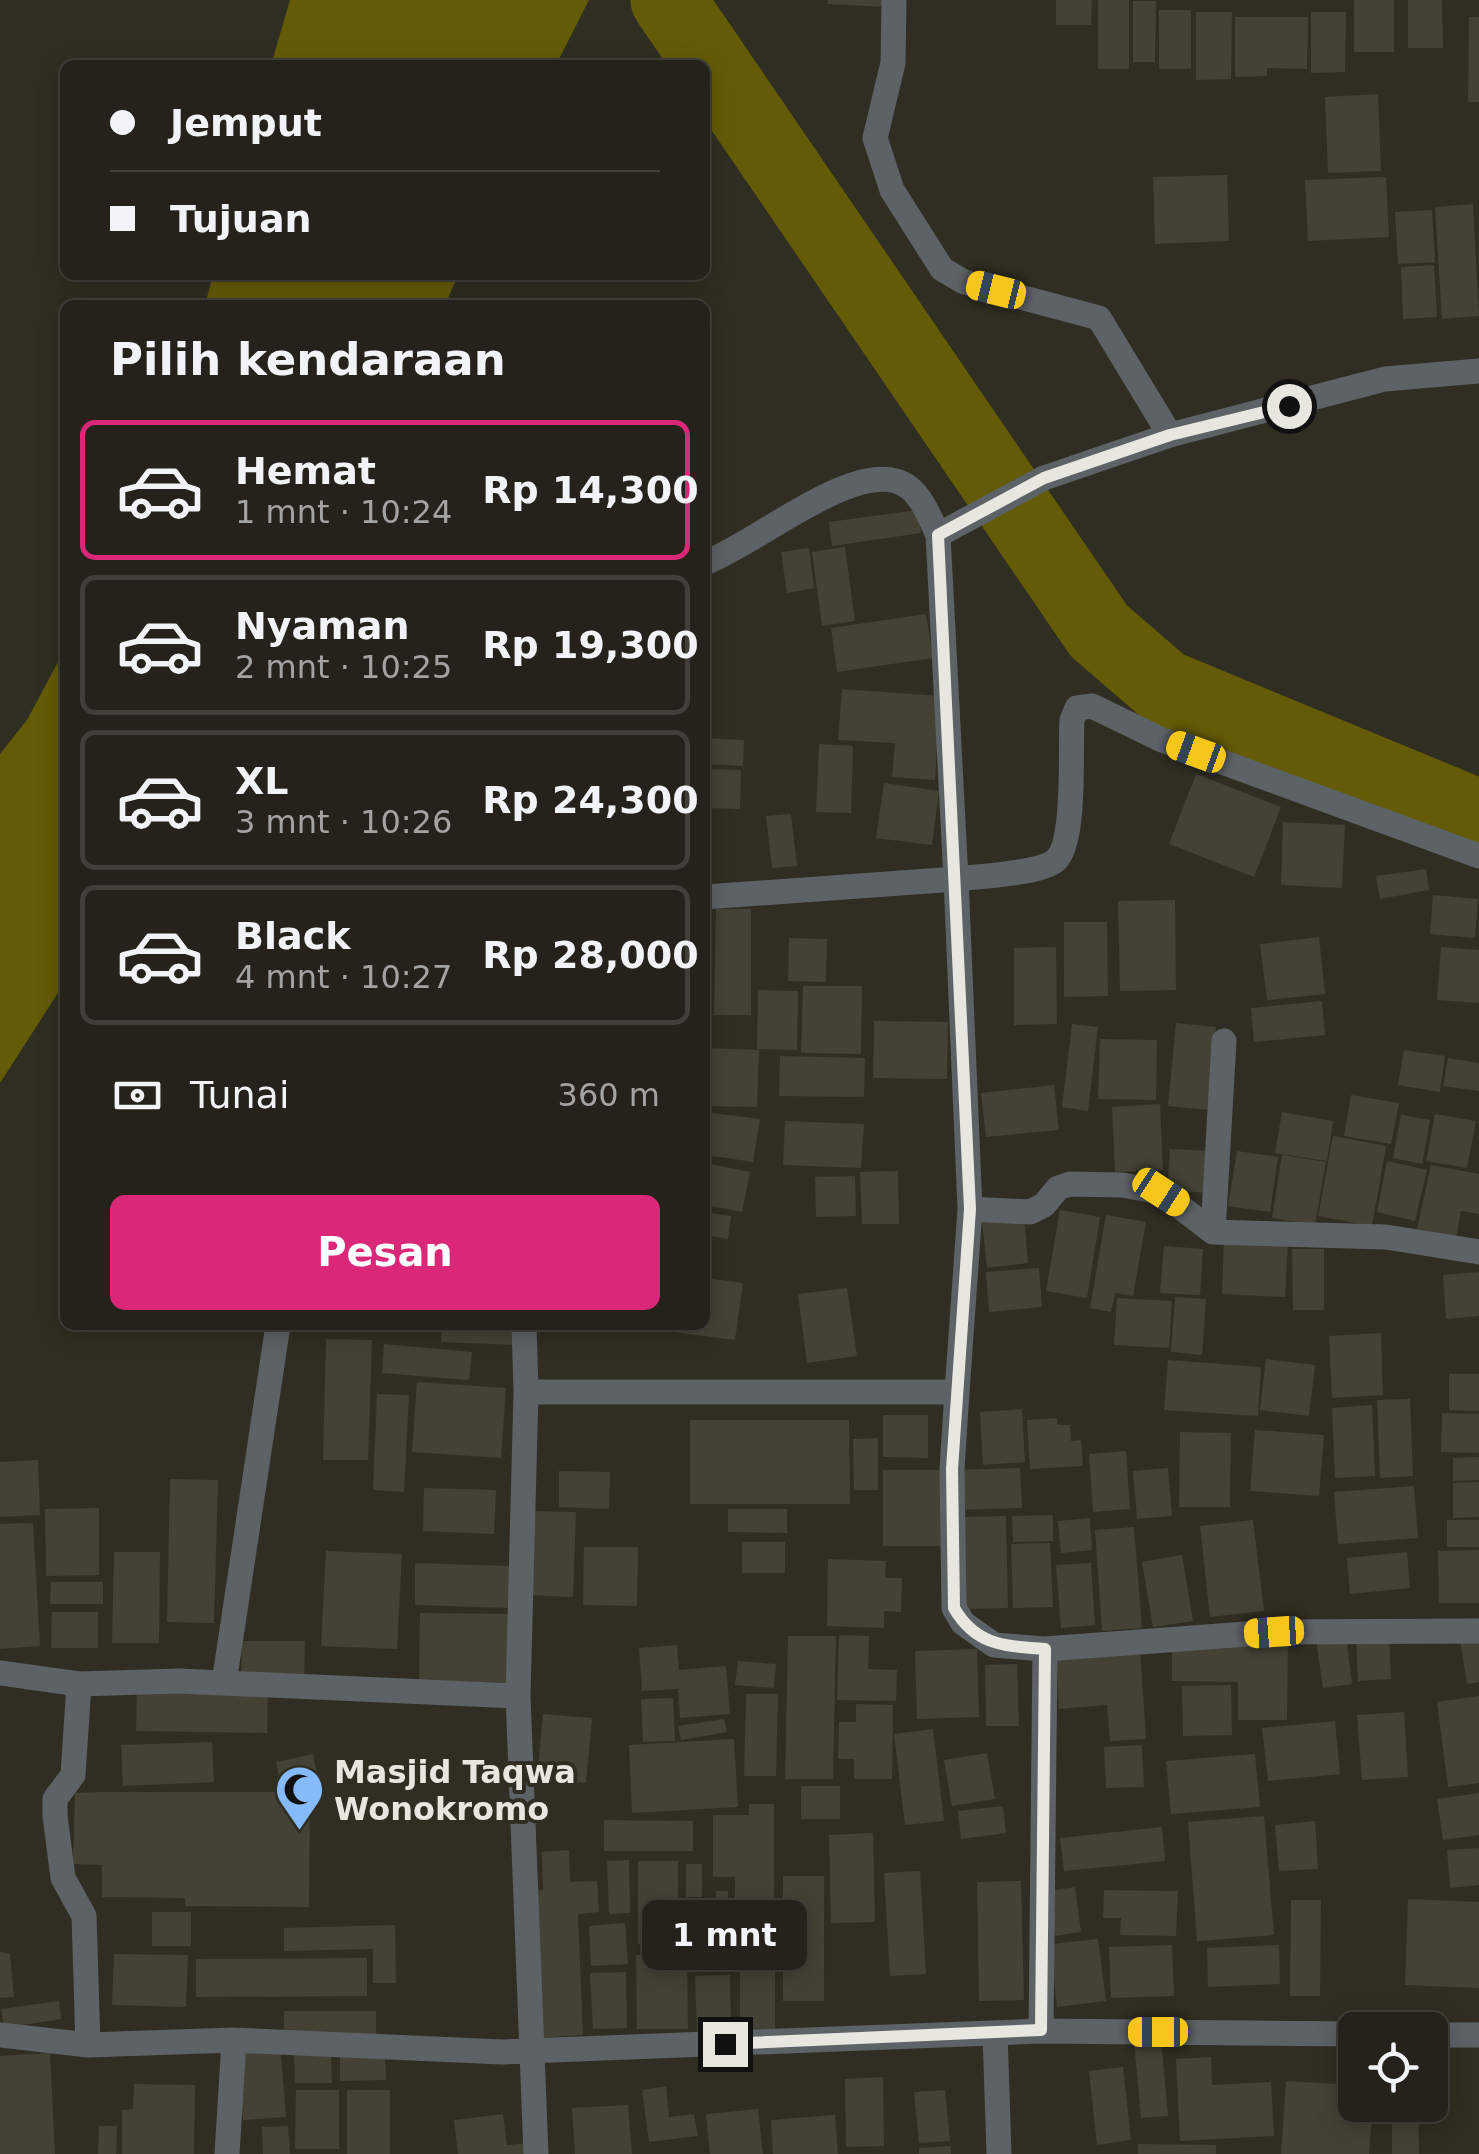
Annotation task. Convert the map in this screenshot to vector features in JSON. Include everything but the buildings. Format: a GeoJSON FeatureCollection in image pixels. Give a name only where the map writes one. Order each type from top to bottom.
{"type":"FeatureCollection","features":[{"type":"Feature","properties":{"kind":"street"},"geometry":{"type":"LineString","coordinates":[[894,0],[893,64],[875,138],[892,190],[942,270],[964,282],[1098,318],[1170,435]]}},
{"type":"Feature","properties":{"kind":"street"},"geometry":{"type":"LineString","coordinates":[[938,535],[1044,478],[1170,435],[1385,379],[1479,372]]}},
{"type":"Feature","properties":{"kind":"street"},"geometry":{"type":"LineString","coordinates":[[710,561],[736,552],[842,488],[871,479],[899,481],[922,500],[938,535],[970,1209],[952,1469],[954,1608],[962,1624],[994,1645],[1045,1649],[1274,1632],[1479,1631]]}},
{"type":"Feature","properties":{"kind":"street"},"geometry":{"type":"LineString","coordinates":[[710,898],[956,880],[1038,868],[1056,861],[1067,842],[1072,720],[1077,708],[1092,706],[1162,740],[1479,856]]}},
{"type":"Feature","properties":{"kind":"street"},"geometry":{"type":"LineString","coordinates":[[1213,1232],[1224,1041]]}},
{"type":"Feature","properties":{"kind":"street"},"geometry":{"type":"LineString","coordinates":[[970,1209],[1030,1212],[1044,1205],[1058,1188],[1070,1184],[1122,1184],[1161,1192],[1213,1232],[1386,1237],[1479,1252]]}},
{"type":"Feature","properties":{"kind":"street"},"geometry":{"type":"LineString","coordinates":[[224,1683],[277,1330]]}},
{"type":"Feature","properties":{"kind":"street"},"geometry":{"type":"LineString","coordinates":[[524,1330],[518,1696],[536,2154]]}},
{"type":"Feature","properties":{"kind":"street"},"geometry":{"type":"LineString","coordinates":[[526,1392],[957,1392]]}},
{"type":"Feature","properties":{"kind":"street"},"geometry":{"type":"LineString","coordinates":[[1041,2030],[1045,1649]]}},
{"type":"Feature","properties":{"kind":"street"},"geometry":{"type":"LineString","coordinates":[[0,1673],[79,1684],[224,1683],[518,1696]]}},
{"type":"Feature","properties":{"kind":"street"},"geometry":{"type":"LineString","coordinates":[[79,1684],[73,1774],[55,1800],[55,1816],[62,1878],[84,1916],[88,2044]]}},
{"type":"Feature","properties":{"kind":"street"},"geometry":{"type":"LineString","coordinates":[[0,2035],[88,2044],[234,2040],[532,2052],[1041,2030],[1338,2034]]}},
{"type":"Feature","properties":{"kind":"street"},"geometry":{"type":"LineString","coordinates":[[995,2032],[1000,2154]]}},
{"type":"Feature","properties":{"kind":"street"},"geometry":{"type":"LineString","coordinates":[[1448,2035],[1479,2035]]}},
{"type":"Feature","properties":{"kind":"street"},"geometry":{"type":"LineString","coordinates":[[227,2154],[234,2040]]}},
{"type":"Feature","properties":{"kind":"shaded area"},"geometry":{"type":"Polygon","coordinates":[[[290,0],[589,0],[559,60],[272,60],[290,0]]]}},
{"type":"Feature","properties":{"kind":"shaded area"},"geometry":{"type":"Polygon","coordinates":[[[212,280],[456,280],[447,300],[206,300],[212,280]]]}},
{"type":"Feature","properties":{"kind":"shaded area"},"geometry":{"type":"Polygon","coordinates":[[[60,658],[60,990],[0,1083],[0,754],[27,720],[60,658]]]}},
{"type":"Feature","properties":{"kind":"waterway"},"geometry":{"type":"LineString","coordinates":[[668,0],[709,60]]}},
{"type":"Feature","properties":{"kind":"waterway"},"geometry":{"type":"LineString","coordinates":[[710,61],[1099,631],[1164,687],[1479,817]]}},
{"type":"Feature","properties":{"kind":"place","name":"Masjid Taqwa Wonokromo"},"geometry":{"type":"Point","coordinates":[299,1832]}},
{"type":"Feature","properties":{"kind":"route"},"geometry":{"type":"LineString","coordinates":[[725,2044],[1041,2030],[1045,1649],[994,1645],[962,1624],[954,1608],[952,1469],[970,1209],[938,535],[1044,478],[1170,435],[1289,406]]}}]}
